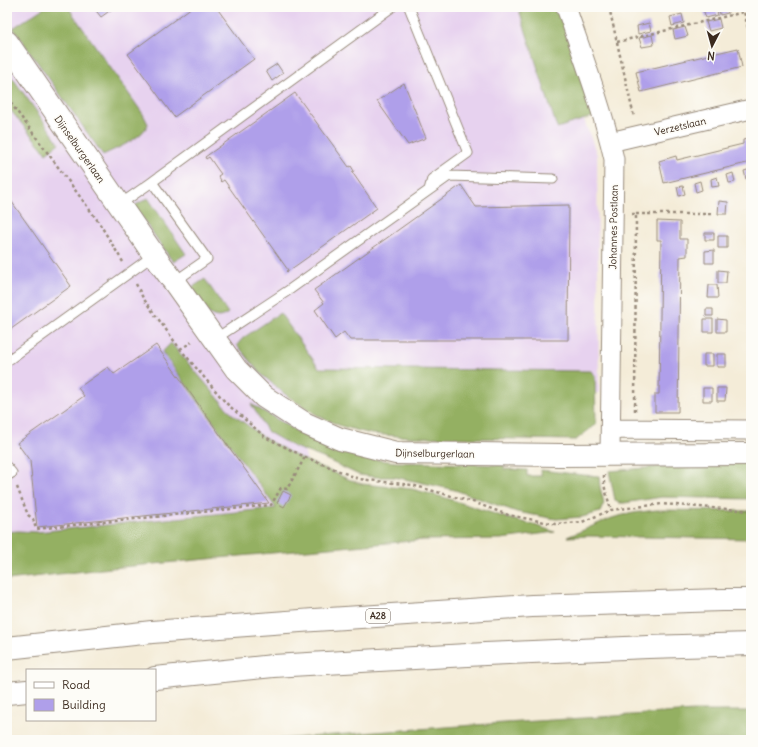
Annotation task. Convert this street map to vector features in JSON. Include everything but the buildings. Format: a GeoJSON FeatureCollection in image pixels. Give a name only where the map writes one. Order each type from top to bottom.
{"type":"FeatureCollection","features":[{"type":"Feature","properties":{"kind":"main road","name":"Dijnselburgerlaan"},"geometry":{"type":"LineString","coordinates":[[7,42],[154,255],[236,369],[264,398],[304,422],[340,439],[396,453],[751,454]]}},
{"type":"Feature","properties":{"kind":"main road","name":"A28"},"geometry":{"type":"LineString","coordinates":[[7,648],[152,632],[307,620],[532,606],[751,600]]}},
{"type":"Feature","properties":{"kind":"main road"},"geometry":{"type":"LineString","coordinates":[[156,678],[273,666],[485,654],[751,644]]}},
{"type":"Feature","properties":{"kind":"main road"},"geometry":{"type":"LineString","coordinates":[[7,693],[26,691]]}},
{"type":"Feature","properties":{"kind":"street","name":"Johannes Postlaan"},"geometry":{"type":"LineString","coordinates":[[566,7],[597,96],[614,159],[610,454]]}},
{"type":"Feature","properties":{"kind":"street","name":"Verzetslaan"},"geometry":{"type":"LineString","coordinates":[[610,142],[751,109]]}},
{"type":"Feature","properties":{"kind":"street"},"geometry":{"type":"LineString","coordinates":[[611,430],[751,430]]}},
{"type":"Feature","properties":{"kind":"lane"},"geometry":{"type":"LineString","coordinates":[[119,205],[392,7]]}},
{"type":"Feature","properties":{"kind":"lane"},"geometry":{"type":"LineString","coordinates":[[410,7],[468,153],[432,179],[429,190]]}},
{"type":"Feature","properties":{"kind":"lane"},"geometry":{"type":"LineString","coordinates":[[215,339],[289,290],[449,176],[553,179]]}},
{"type":"Feature","properties":{"kind":"lane"},"geometry":{"type":"LineString","coordinates":[[152,182],[207,259],[174,282]]}},
{"type":"Feature","properties":{"kind":"lane"},"geometry":{"type":"LineString","coordinates":[[7,361],[154,255]]}},
{"type":"Feature","properties":{"kind":"path"},"geometry":{"type":"LineString","coordinates":[[608,7],[639,136]]}},
{"type":"Feature","properties":{"kind":"path"},"geometry":{"type":"LineString","coordinates":[[743,7],[751,42]]}},
{"type":"Feature","properties":{"kind":"path"},"geometry":{"type":"LineString","coordinates":[[617,42],[744,12]]}},
{"type":"Feature","properties":{"kind":"path"},"geometry":{"type":"LineString","coordinates":[[7,98],[98,221],[130,272]]}},
{"type":"Feature","properties":{"kind":"path"},"geometry":{"type":"LineString","coordinates":[[635,430],[636,214]]}},
{"type":"Feature","properties":{"kind":"path"},"geometry":{"type":"LineString","coordinates":[[613,215],[714,214]]}},
{"type":"Feature","properties":{"kind":"path"},"geometry":{"type":"LineString","coordinates":[[610,454],[604,470],[604,485],[611,510]]}},
{"type":"Feature","properties":{"kind":"path"},"geometry":{"type":"LineString","coordinates":[[9,472],[28,515],[34,519],[36,529],[271,505],[281,488],[287,488],[305,456]]}},
{"type":"Feature","properties":{"kind":"shaded area"},"geometry":{"type":"Polygon","coordinates":[[[7,7],[543,7],[597,155],[599,393],[294,365],[266,327],[328,529],[7,566],[7,7]]]}},
{"type":"Feature","properties":{"kind":"green space"},"geometry":{"type":"Polygon","coordinates":[[[45,7],[73,7],[70,10],[143,114],[148,124],[135,139],[103,155],[13,28],[45,7]]]}},
{"type":"Feature","properties":{"kind":"green space"},"geometry":{"type":"Polygon","coordinates":[[[518,7],[557,7],[598,115],[557,128],[518,7]]]}},
{"type":"Feature","properties":{"kind":"green space"},"geometry":{"type":"Polygon","coordinates":[[[7,70],[59,143],[46,153],[7,106],[7,70]]]}},
{"type":"Feature","properties":{"kind":"green space"},"geometry":{"type":"Polygon","coordinates":[[[148,198],[186,254],[173,262],[134,206],[148,198]]]}},
{"type":"Feature","properties":{"kind":"green space"},"geometry":{"type":"Polygon","coordinates":[[[205,279],[228,313],[226,315],[219,317],[209,314],[191,288],[205,279]]]}},
{"type":"Feature","properties":{"kind":"green space"},"geometry":{"type":"Polygon","coordinates":[[[280,313],[319,368],[591,371],[595,376],[596,424],[576,440],[411,437],[371,434],[341,426],[317,415],[286,395],[261,374],[237,345],[243,338],[280,313]]]}},
{"type":"Feature","properties":{"kind":"green space"},"geometry":{"type":"Polygon","coordinates":[[[171,343],[231,413],[266,439],[298,457],[362,484],[412,489],[555,532],[501,539],[423,540],[272,553],[111,568],[7,580],[7,532],[37,532],[276,508],[162,352],[171,343]]]}},
{"type":"Feature","properties":{"kind":"green space"},"geometry":{"type":"Polygon","coordinates":[[[251,404],[312,440],[371,459],[396,462],[504,465],[504,469],[527,470],[527,476],[541,476],[541,470],[599,476],[604,503],[600,512],[582,517],[556,519],[517,512],[455,490],[394,477],[359,475],[323,458],[294,447],[268,432],[251,404]]]}},
{"type":"Feature","properties":{"kind":"green space"},"geometry":{"type":"Polygon","coordinates":[[[751,462],[751,499],[662,497],[618,503],[615,500],[609,471],[682,465],[751,462]]]}},
{"type":"Feature","properties":{"kind":"green space"},"geometry":{"type":"Polygon","coordinates":[[[657,510],[751,511],[751,539],[589,536],[567,537],[617,517],[657,510]]]}},
{"type":"Feature","properties":{"kind":"green space"},"geometry":{"type":"Polygon","coordinates":[[[694,711],[751,711],[751,740],[264,740],[474,725],[694,711]]]}}]}
